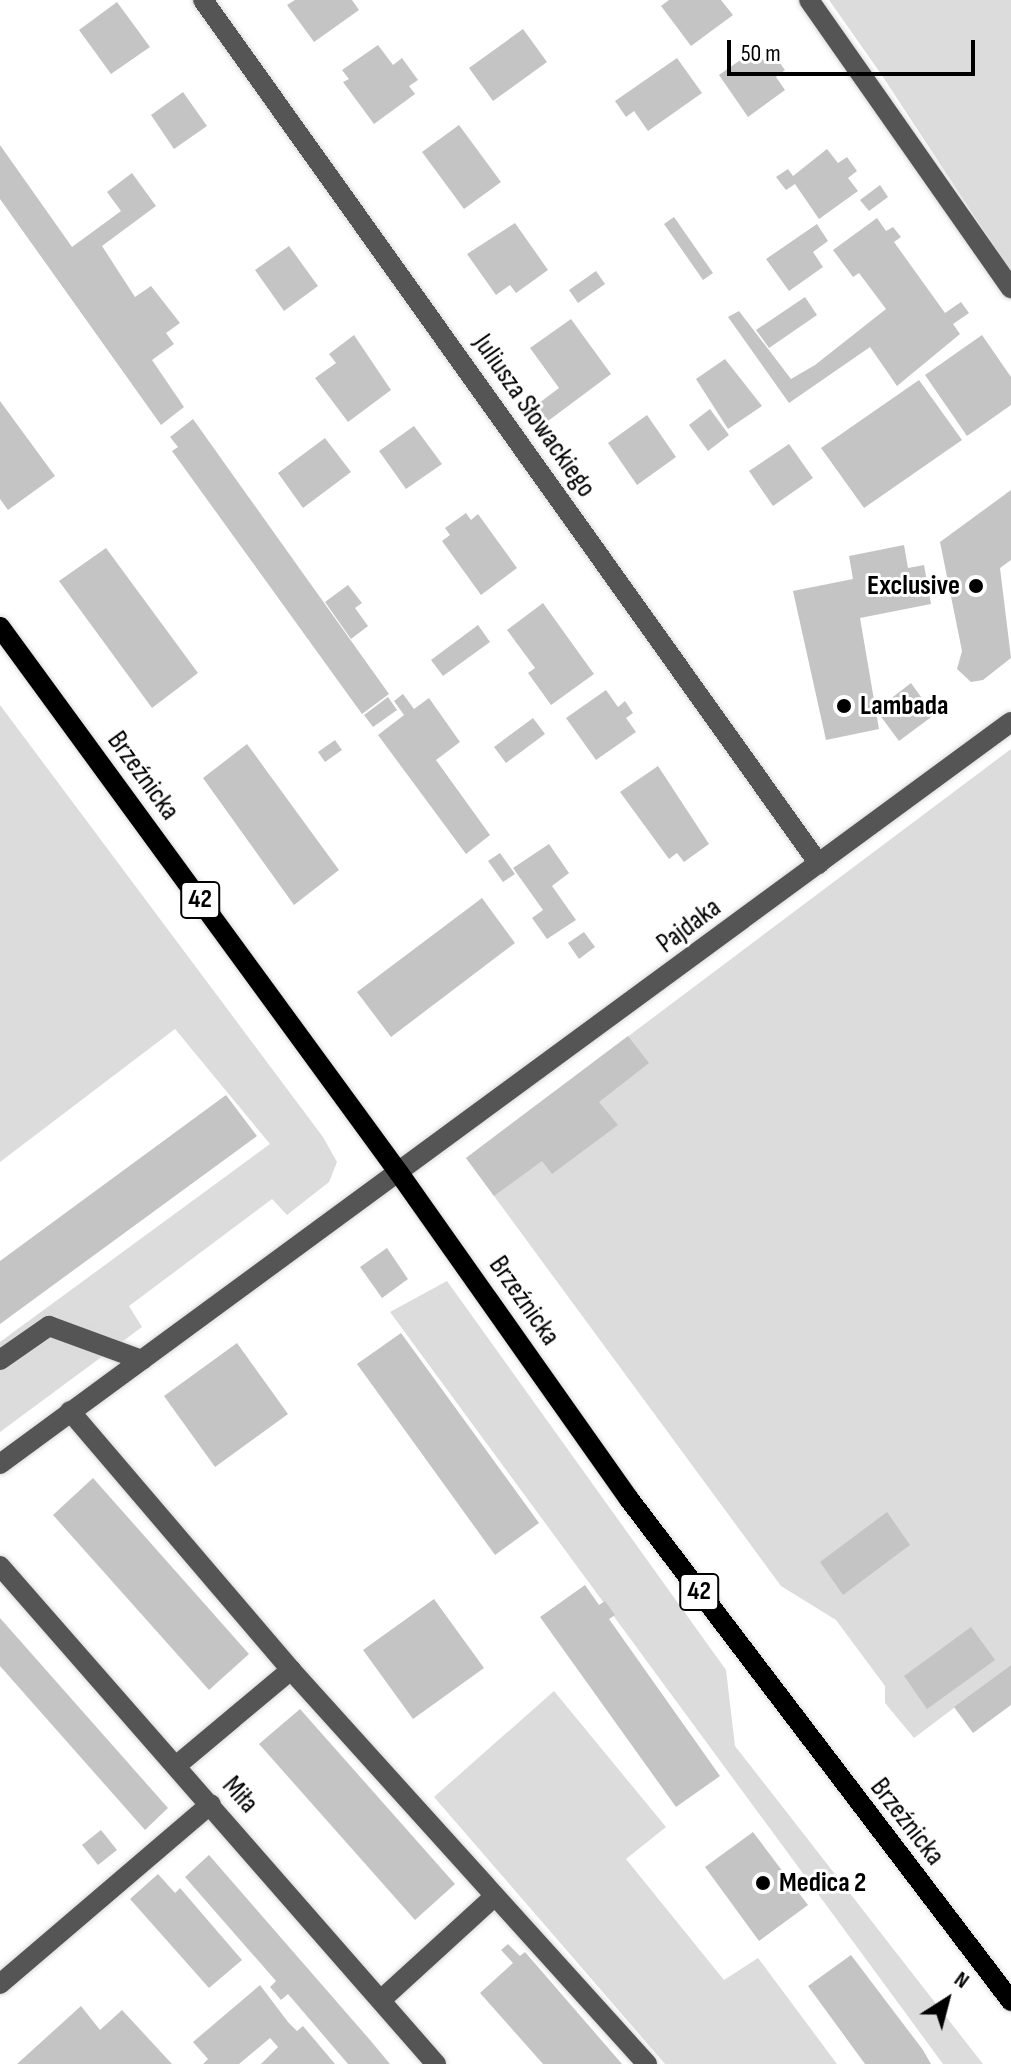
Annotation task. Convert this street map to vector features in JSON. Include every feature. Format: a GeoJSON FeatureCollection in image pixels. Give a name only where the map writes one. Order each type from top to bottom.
{"type":"FeatureCollection","features":[{"type":"Feature","properties":{"kind":"main road","name":"Brzeźnicka"},"geometry":{"type":"LineString","coordinates":[[0,627],[399,1173],[629,1499],[1011,2001]]}},
{"type":"Feature","properties":{"kind":"street","name":"Juliusza Słowackiego"},"geometry":{"type":"LineString","coordinates":[[203,0],[819,864]]}},
{"type":"Feature","properties":{"kind":"street"},"geometry":{"type":"LineString","coordinates":[[809,0],[1011,288]]}},
{"type":"Feature","properties":{"kind":"street","name":"Pajdaka"},"geometry":{"type":"LineString","coordinates":[[399,1173],[418,1154],[579,1044],[1011,722]]}},
{"type":"Feature","properties":{"kind":"street"},"geometry":{"type":"LineString","coordinates":[[0,1464],[399,1173]]}},
{"type":"Feature","properties":{"kind":"street"},"geometry":{"type":"LineString","coordinates":[[0,1360],[49,1326],[142,1360]]}},
{"type":"Feature","properties":{"kind":"street"},"geometry":{"type":"LineString","coordinates":[[70,1411],[291,1670],[647,2064]]}},
{"type":"Feature","properties":{"kind":"street","name":"Miła"},"geometry":{"type":"LineString","coordinates":[[0,1566],[436,2064]]}},
{"type":"Feature","properties":{"kind":"street"},"geometry":{"type":"LineString","coordinates":[[176,1766],[291,1670]]}},
{"type":"Feature","properties":{"kind":"street"},"geometry":{"type":"LineString","coordinates":[[0,1984],[211,1804]]}},
{"type":"Feature","properties":{"kind":"street"},"geometry":{"type":"LineString","coordinates":[[381,2000],[495,1896]]}},
{"type":"Feature","properties":{"kind":"shaded area"},"geometry":{"type":"Polygon","coordinates":[[[829,0],[1011,0],[1011,272],[881,74],[829,0]]]}},
{"type":"Feature","properties":{"kind":"shaded area"},"geometry":{"type":"Polygon","coordinates":[[[0,705],[323,1137],[337,1162],[329,1182],[287,1215],[272,1199],[129,1306],[142,1327],[0,1432],[0,1342],[270,1144],[175,1029],[0,1162],[0,705]]]}},
{"type":"Feature","properties":{"kind":"shaded area"},"geometry":{"type":"Polygon","coordinates":[[[1011,749],[1011,1665],[914,1738],[885,1703],[885,1686],[836,1620],[781,1586],[466,1158],[1011,749]]]}},
{"type":"Feature","properties":{"kind":"shaded area"},"geometry":{"type":"Polygon","coordinates":[[[447,1281],[726,1670],[735,1746],[983,2064],[943,2064],[390,1312],[447,1281]]]}},
{"type":"Feature","properties":{"kind":"shaded area"},"geometry":{"type":"Polygon","coordinates":[[[554,1691],[666,1827],[626,1859],[724,1980],[758,1958],[837,2064],[665,2064],[434,1797],[554,1691]]]}},
{"type":"Feature","properties":{"kind":"building"},"geometry":{"type":"Polygon","coordinates":[[[295,0],[352,0],[359,10],[314,42],[287,5],[295,0]]]}},
{"type":"Feature","properties":{"kind":"building"},"geometry":{"type":"Polygon","coordinates":[[[669,0],[721,0],[733,15],[691,46],[661,6],[669,0]]]}},
{"type":"Feature","properties":{"kind":"building"},"geometry":{"type":"Polygon","coordinates":[[[117,2],[150,47],[111,74],[79,30],[117,2]]]}},
{"type":"Feature","properties":{"kind":"building"},"geometry":{"type":"Polygon","coordinates":[[[523,29],[547,62],[493,101],[469,68],[523,29]]]}},
{"type":"Feature","properties":{"kind":"building"},"geometry":{"type":"Polygon","coordinates":[[[378,45],[393,65],[402,58],[418,80],[409,86],[415,94],[374,124],[343,82],[349,79],[342,70],[378,45]]]}},
{"type":"Feature","properties":{"kind":"building"},"geometry":{"type":"Polygon","coordinates":[[[756,49],[765,62],[774,55],[785,70],[776,77],[785,90],[748,117],[719,75],[756,49]]]}},
{"type":"Feature","properties":{"kind":"building"},"geometry":{"type":"Polygon","coordinates":[[[677,58],[702,93],[648,131],[634,111],[626,117],[615,101],[677,58]]]}},
{"type":"Feature","properties":{"kind":"building"},"geometry":{"type":"Polygon","coordinates":[[[183,92],[207,126],[174,149],[151,115],[183,92]]]}},
{"type":"Feature","properties":{"kind":"building"},"geometry":{"type":"Polygon","coordinates":[[[459,125],[501,182],[464,209],[422,152],[459,125]]]}},
{"type":"Feature","properties":{"kind":"building"},"geometry":{"type":"Polygon","coordinates":[[[0,145],[72,247],[121,211],[107,192],[132,173],[156,206],[102,246],[135,297],[151,286],[180,323],[166,333],[174,344],[152,360],[184,407],[161,425],[0,199],[0,145]]]}},
{"type":"Feature","properties":{"kind":"building"},"geometry":{"type":"Polygon","coordinates":[[[827,149],[838,163],[847,157],[857,171],[848,178],[858,191],[819,219],[795,184],[786,190],[776,177],[788,169],[793,176],[827,149]]]}},
{"type":"Feature","properties":{"kind":"building"},"geometry":{"type":"Polygon","coordinates":[[[880,185],[888,197],[869,211],[860,200],[880,185]]]}},
{"type":"Feature","properties":{"kind":"building"},"geometry":{"type":"Polygon","coordinates":[[[674,217],[713,273],[703,280],[664,224],[674,217]]]}},
{"type":"Feature","properties":{"kind":"building"},"geometry":{"type":"Polygon","coordinates":[[[877,218],[886,231],[893,227],[901,237],[894,242],[945,313],[961,302],[969,313],[953,324],[960,334],[897,386],[870,347],[789,403],[728,317],[739,311],[791,379],[815,365],[886,309],[859,273],[853,277],[833,250],[877,218]]]}},
{"type":"Feature","properties":{"kind":"building"},"geometry":{"type":"Polygon","coordinates":[[[515,223],[548,270],[516,293],[510,285],[496,295],[467,254],[515,223]]]}},
{"type":"Feature","properties":{"kind":"building"},"geometry":{"type":"Polygon","coordinates":[[[817,224],[828,241],[813,252],[823,267],[789,291],[766,259],[817,224]]]}},
{"type":"Feature","properties":{"kind":"building"},"geometry":{"type":"Polygon","coordinates":[[[289,246],[318,286],[284,311],[255,270],[289,246]]]}},
{"type":"Feature","properties":{"kind":"building"},"geometry":{"type":"Polygon","coordinates":[[[596,271],[605,284],[578,303],[569,290],[596,271]]]}},
{"type":"Feature","properties":{"kind":"building"},"geometry":{"type":"Polygon","coordinates":[[[805,297],[817,315],[769,348],[756,330],[805,297]]]}},
{"type":"Feature","properties":{"kind":"building"},"geometry":{"type":"Polygon","coordinates":[[[571,319],[611,374],[548,421],[535,406],[559,388],[530,348],[571,319]]]}},
{"type":"Feature","properties":{"kind":"building"},"geometry":{"type":"Polygon","coordinates":[[[354,335],[391,390],[348,422],[315,378],[336,363],[329,354],[354,335]]]}},
{"type":"Feature","properties":{"kind":"building"},"geometry":{"type":"Polygon","coordinates":[[[982,335],[1011,377],[1011,405],[967,436],[925,375],[982,335]]]}},
{"type":"Feature","properties":{"kind":"building"},"geometry":{"type":"Polygon","coordinates":[[[725,359],[762,406],[728,429],[696,379],[725,359]]]}},
{"type":"Feature","properties":{"kind":"building"},"geometry":{"type":"Polygon","coordinates":[[[919,380],[962,440],[864,508],[821,448],[919,380]]]}},
{"type":"Feature","properties":{"kind":"building"},"geometry":{"type":"Polygon","coordinates":[[[0,401],[55,476],[8,510],[0,499],[0,401]]]}},
{"type":"Feature","properties":{"kind":"building"},"geometry":{"type":"Polygon","coordinates":[[[710,409],[729,435],[708,451],[689,425],[710,409]]]}},
{"type":"Feature","properties":{"kind":"building"},"geometry":{"type":"Polygon","coordinates":[[[647,415],[676,457],[637,485],[608,443],[647,415]]]}},
{"type":"Feature","properties":{"kind":"building"},"geometry":{"type":"Polygon","coordinates":[[[193,419],[389,694],[362,714],[172,451],[178,447],[170,437],[193,419]]]}},
{"type":"Feature","properties":{"kind":"building"},"geometry":{"type":"Polygon","coordinates":[[[414,426],[442,464],[406,489],[379,451],[414,426]]]}},
{"type":"Feature","properties":{"kind":"building"},"geometry":{"type":"Polygon","coordinates":[[[325,438],[351,472],[303,508],[278,473],[325,438]]]}},
{"type":"Feature","properties":{"kind":"building"},"geometry":{"type":"Polygon","coordinates":[[[789,444],[813,478],[773,506],[749,471],[789,444]]]}},
{"type":"Feature","properties":{"kind":"building","name":"Exclusive"},"geometry":{"type":"Polygon","coordinates":[[[1011,490],[1011,560],[1000,568],[1011,658],[983,680],[971,682],[957,669],[962,651],[940,542],[1011,490]]]}},
{"type":"Feature","properties":{"kind":"building"},"geometry":{"type":"Polygon","coordinates":[[[466,513],[471,520],[478,514],[517,568],[481,595],[442,541],[450,535],[445,528],[466,513]]]}},
{"type":"Feature","properties":{"kind":"building"},"geometry":{"type":"Polygon","coordinates":[[[904,545],[908,568],[924,565],[931,604],[860,618],[879,729],[826,740],[793,591],[853,579],[849,556],[904,545]]]}},
{"type":"Feature","properties":{"kind":"building"},"geometry":{"type":"Polygon","coordinates":[[[106,548],[198,673],[152,708],[59,581],[106,548]]]}},
{"type":"Feature","properties":{"kind":"building"},"geometry":{"type":"Polygon","coordinates":[[[348,585],[362,603],[355,608],[368,626],[351,639],[325,602],[348,585]]]}},
{"type":"Feature","properties":{"kind":"building"},"geometry":{"type":"Polygon","coordinates":[[[543,603],[594,674],[551,705],[528,673],[535,668],[507,630],[543,603]]]}},
{"type":"Feature","properties":{"kind":"building"},"geometry":{"type":"Polygon","coordinates":[[[478,625],[490,642],[443,676],[431,660],[478,625]]]}},
{"type":"Feature","properties":{"kind":"building"},"geometry":{"type":"Polygon","coordinates":[[[911,683],[934,715],[899,741],[876,710],[911,683]]]}},
{"type":"Feature","properties":{"kind":"building"},"geometry":{"type":"Polygon","coordinates":[[[606,690],[618,707],[625,701],[633,713],[626,718],[636,732],[596,760],[566,718],[606,690]]]}},
{"type":"Feature","properties":{"kind":"building"},"geometry":{"type":"Polygon","coordinates":[[[403,694],[414,709],[429,698],[460,742],[436,760],[490,835],[466,854],[378,735],[404,715],[394,701],[403,694]]]}},
{"type":"Feature","properties":{"kind":"building"},"geometry":{"type":"Polygon","coordinates":[[[388,697],[397,710],[373,727],[364,715],[388,697]]]}},
{"type":"Feature","properties":{"kind":"building"},"geometry":{"type":"Polygon","coordinates":[[[533,718],[545,734],[506,763],[494,747],[533,718]]]}},
{"type":"Feature","properties":{"kind":"building"},"geometry":{"type":"Polygon","coordinates":[[[335,740],[342,750],[325,762],[318,752],[335,740]]]}},
{"type":"Feature","properties":{"kind":"building"},"geometry":{"type":"Polygon","coordinates":[[[247,744],[339,870],[294,905],[203,778],[247,744]]]}},
{"type":"Feature","properties":{"kind":"building"},"geometry":{"type":"Polygon","coordinates":[[[658,766],[709,844],[684,862],[677,853],[669,859],[620,792],[658,766]]]}},
{"type":"Feature","properties":{"kind":"building"},"geometry":{"type":"Polygon","coordinates":[[[549,844],[569,873],[552,886],[576,920],[547,939],[532,918],[543,910],[513,868],[549,844]]]}},
{"type":"Feature","properties":{"kind":"building"},"geometry":{"type":"Polygon","coordinates":[[[500,853],[515,874],[503,882],[488,861],[500,853]]]}},
{"type":"Feature","properties":{"kind":"building"},"geometry":{"type":"Polygon","coordinates":[[[482,898],[515,943],[391,1037],[357,992],[482,898]]]}},
{"type":"Feature","properties":{"kind":"building"},"geometry":{"type":"Polygon","coordinates":[[[584,932],[595,947],[579,959],[568,943],[584,932]]]}},
{"type":"Feature","properties":{"kind":"building"},"geometry":{"type":"Polygon","coordinates":[[[628,1036],[649,1063],[599,1102],[618,1125],[552,1174],[542,1161],[494,1196],[466,1158],[628,1036]]]}},
{"type":"Feature","properties":{"kind":"building"},"geometry":{"type":"Polygon","coordinates":[[[226,1095],[257,1136],[0,1324],[0,1261],[226,1095]]]}},
{"type":"Feature","properties":{"kind":"building"},"geometry":{"type":"Polygon","coordinates":[[[387,1248],[408,1279],[382,1298],[360,1267],[387,1248]]]}},
{"type":"Feature","properties":{"kind":"building"},"geometry":{"type":"Polygon","coordinates":[[[401,1333],[539,1523],[495,1555],[357,1364],[401,1333]]]}},
{"type":"Feature","properties":{"kind":"building"},"geometry":{"type":"Polygon","coordinates":[[[237,1343],[288,1414],[215,1467],[164,1396],[237,1343]]]}},
{"type":"Feature","properties":{"kind":"building"},"geometry":{"type":"Polygon","coordinates":[[[93,1478],[249,1654],[209,1690],[53,1515],[93,1478]]]}},
{"type":"Feature","properties":{"kind":"building"},"geometry":{"type":"Polygon","coordinates":[[[887,1512],[910,1545],[843,1595],[820,1562],[887,1512]]]}},
{"type":"Feature","properties":{"kind":"building"},"geometry":{"type":"Polygon","coordinates":[[[585,1585],[599,1605],[605,1601],[615,1615],[609,1619],[720,1776],[676,1807],[540,1617],[585,1585]]]}},
{"type":"Feature","properties":{"kind":"building"},"geometry":{"type":"Polygon","coordinates":[[[434,1599],[484,1668],[413,1719],[363,1650],[434,1599]]]}},
{"type":"Feature","properties":{"kind":"building"},"geometry":{"type":"Polygon","coordinates":[[[0,1618],[168,1808],[145,1830],[0,1666],[0,1618]]]}},
{"type":"Feature","properties":{"kind":"building"},"geometry":{"type":"Polygon","coordinates":[[[971,1627],[995,1660],[927,1709],[904,1676],[971,1627]]]}},
{"type":"Feature","properties":{"kind":"building"},"geometry":{"type":"Polygon","coordinates":[[[1011,1665],[1011,1705],[973,1733],[954,1707],[1011,1665]]]}},
{"type":"Feature","properties":{"kind":"building"},"geometry":{"type":"Polygon","coordinates":[[[300,1709],[455,1884],[415,1920],[259,1744],[300,1709]]]}},
{"type":"Feature","properties":{"kind":"building"},"geometry":{"type":"Polygon","coordinates":[[[101,1830],[117,1850],[98,1865],[82,1845],[101,1830]]]}},
{"type":"Feature","properties":{"kind":"building"},"geometry":{"type":"Polygon","coordinates":[[[753,1832],[808,1905],[759,1941],[705,1867],[753,1832]]]}},
{"type":"Feature","properties":{"kind":"building"},"geometry":{"type":"Polygon","coordinates":[[[209,1855],[390,2064],[348,2064],[288,1994],[281,2000],[270,1987],[276,1981],[185,1877],[209,1855]]]}},
{"type":"Feature","properties":{"kind":"building"},"geometry":{"type":"Polygon","coordinates":[[[158,1874],[175,1893],[180,1888],[242,1960],[209,1988],[130,1899],[158,1874]]]}},
{"type":"Feature","properties":{"kind":"building"},"geometry":{"type":"Polygon","coordinates":[[[508,1944],[520,1956],[525,1952],[622,2064],[543,2064],[480,1993],[513,1963],[501,1950],[508,1944]]]}},
{"type":"Feature","properties":{"kind":"building"},"geometry":{"type":"Polygon","coordinates":[[[851,1955],[931,2064],[865,2064],[808,1986],[851,1955]]]}},
{"type":"Feature","properties":{"kind":"building"},"geometry":{"type":"Polygon","coordinates":[[[260,1985],[288,2022],[297,2031],[303,2026],[335,2064],[261,2064],[278,2047],[270,2038],[239,2064],[203,2064],[208,2059],[193,2042],[260,1985]]]}},
{"type":"Feature","properties":{"kind":"building"},"geometry":{"type":"Polygon","coordinates":[[[81,2006],[100,2030],[122,2010],[172,2064],[17,2064],[81,2006]]]}},
{"type":"Feature","properties":{"kind":"place","name":"Exclusive"},"geometry":{"type":"Point","coordinates":[976,586]}},
{"type":"Feature","properties":{"kind":"place","name":"Lambada"},"geometry":{"type":"Point","coordinates":[844,706]}},
{"type":"Feature","properties":{"kind":"place","name":"Medica 2"},"geometry":{"type":"Point","coordinates":[763,1883]}}]}
